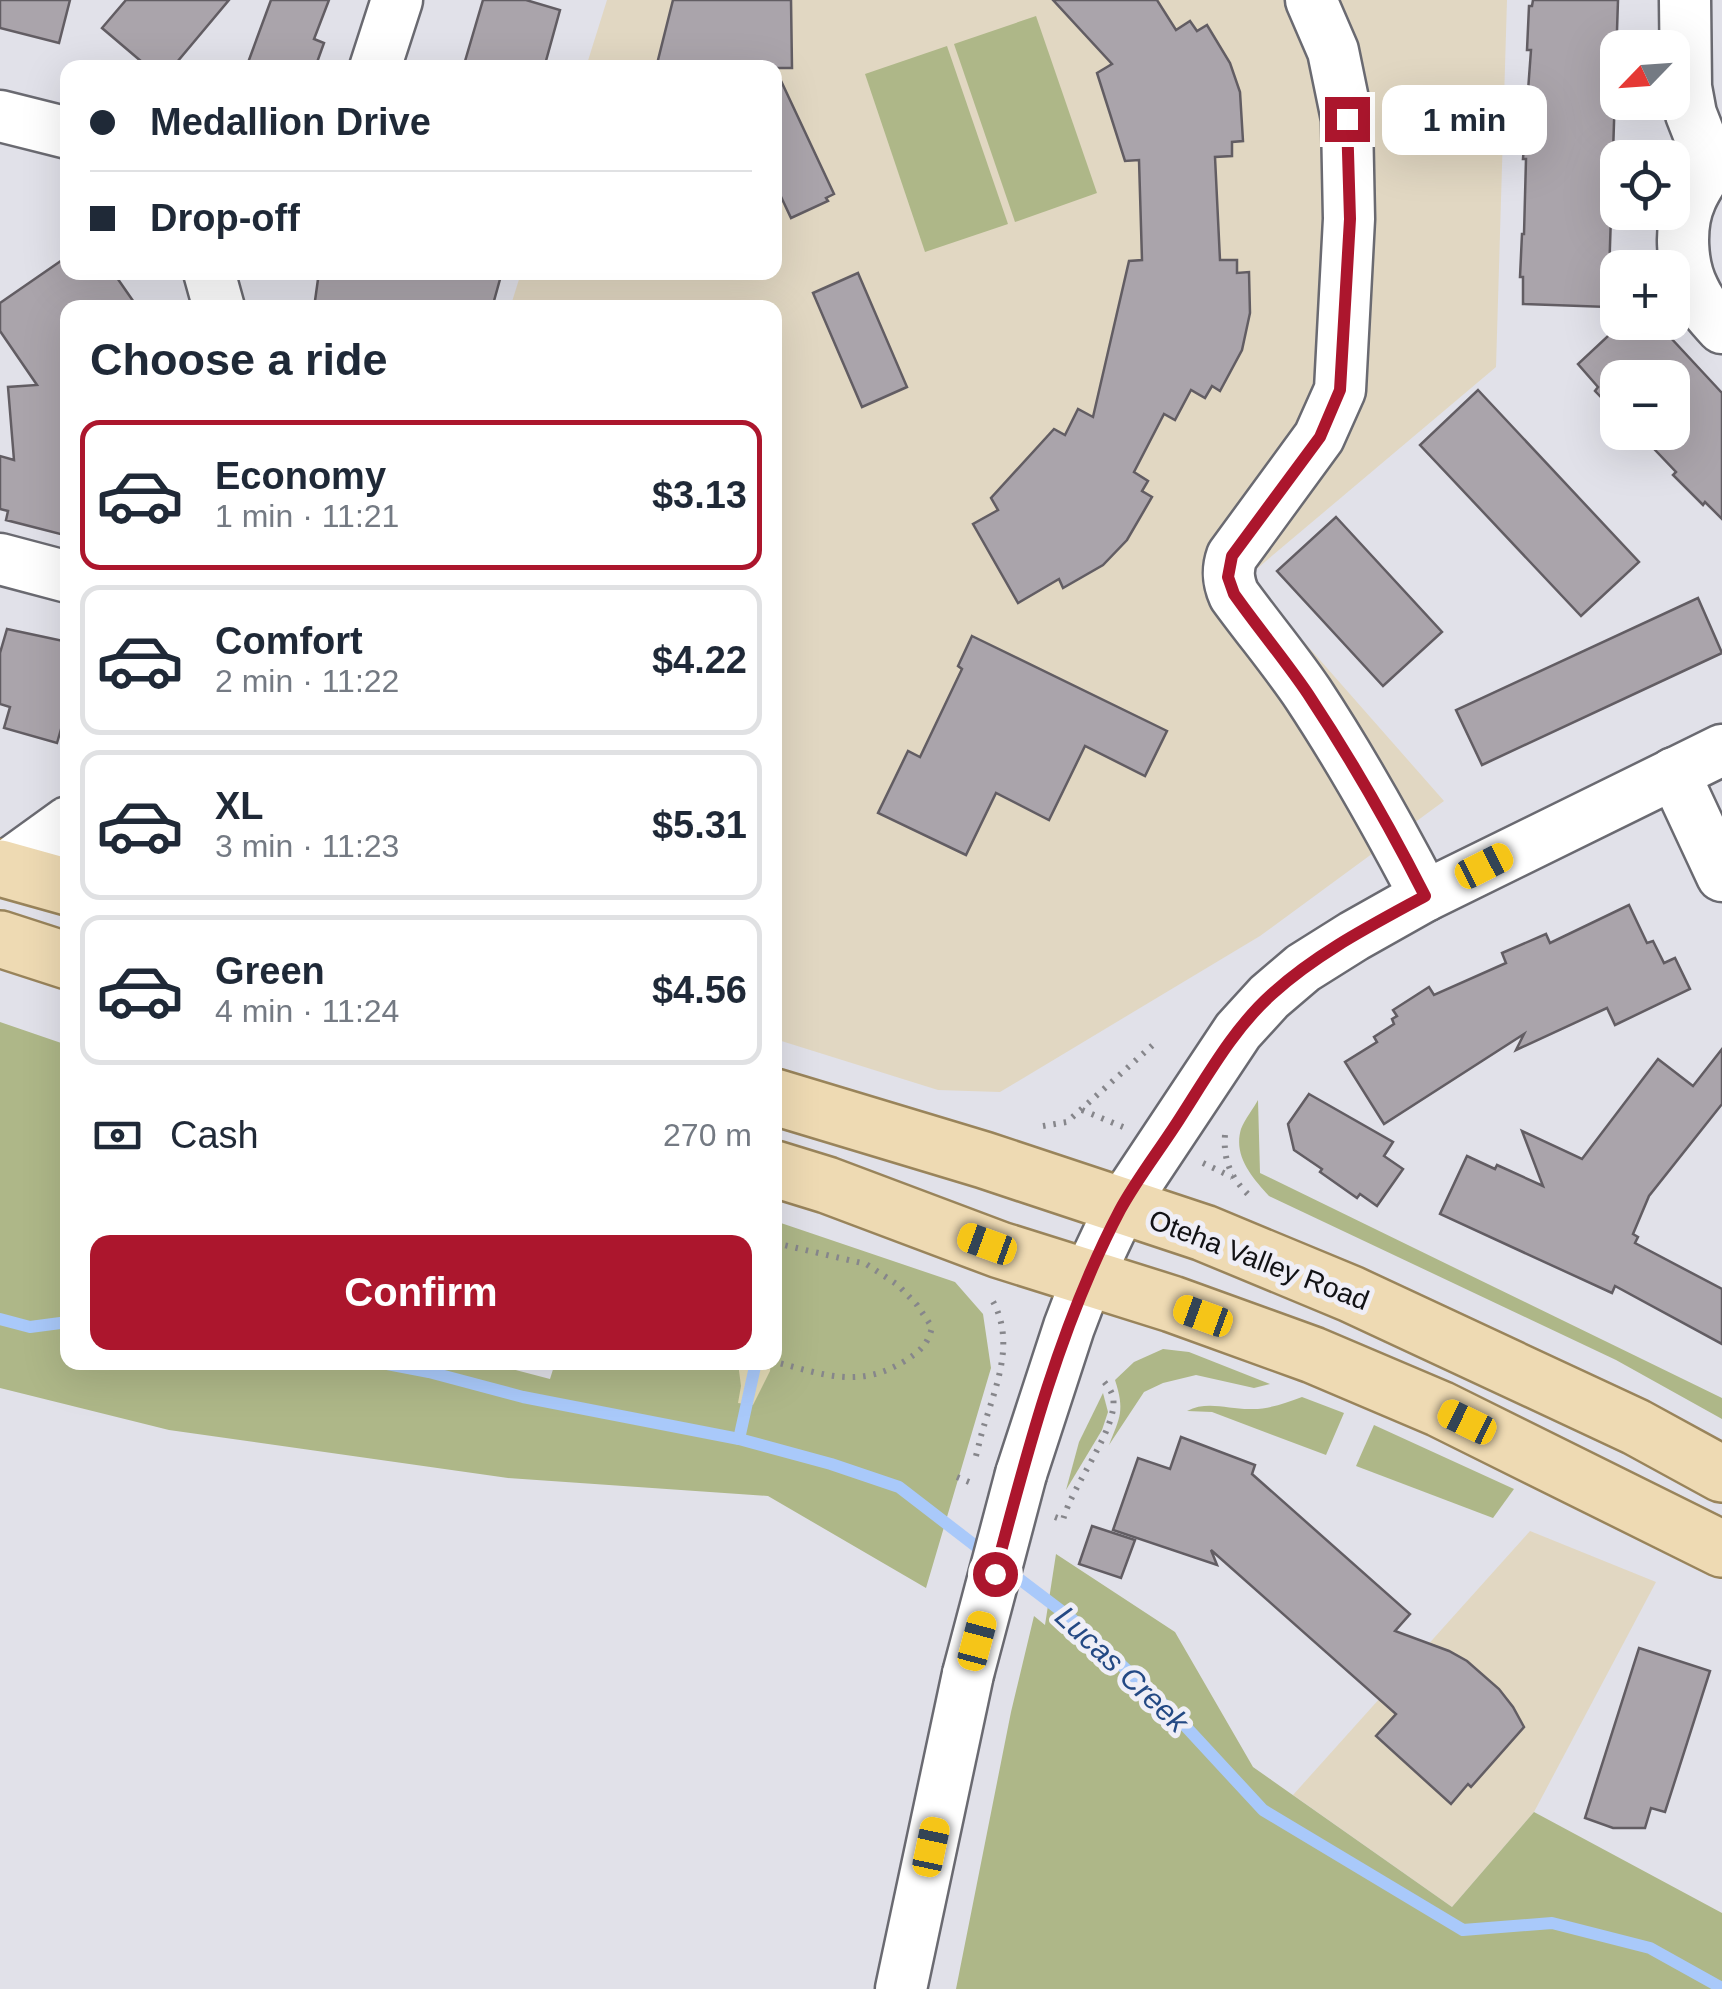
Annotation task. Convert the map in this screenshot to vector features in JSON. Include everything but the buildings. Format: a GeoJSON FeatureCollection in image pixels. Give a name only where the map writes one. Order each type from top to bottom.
{"type":"FeatureCollection","features":[{"type":"Feature","properties":{"kind":"main road"},"geometry":{"type":"LineString","coordinates":[[2,868],[60,885]]}},
{"type":"Feature","properties":{"kind":"main road"},"geometry":{"type":"LineString","coordinates":[[0,940],[60,958]]}},
{"type":"Feature","properties":{"kind":"main road","name":"Oteha Valley Road"},"geometry":{"type":"LineString","coordinates":[[782,1099],[984,1160],[1204,1234],[1351,1294],[1636,1427],[1722,1474]]}},
{"type":"Feature","properties":{"kind":"main road"},"geometry":{"type":"LineString","coordinates":[[782,1171],[1000,1250],[1172,1304],[1300,1350],[1440,1408],[1722,1549]]}},
{"type":"Feature","properties":{"kind":"street"},"geometry":{"type":"LineString","coordinates":[[378,60],[398,0]]}},
{"type":"Feature","properties":{"kind":"street"},"geometry":{"type":"LineString","coordinates":[[1311,0],[1334,52],[1347,119],[1350,219],[1340,390],[1320,437],[1232,556],[1228,577],[1234,594],[1307,692],[1425,896]]}},
{"type":"Feature","properties":{"kind":"street"},"geometry":{"type":"LineString","coordinates":[[1685,0],[1686,87],[1691,114],[1711,165],[1689,201],[1683,222],[1687,272],[1704,308],[1722,328]]}},
{"type":"Feature","properties":{"kind":"street"},"geometry":{"type":"LineString","coordinates":[[0,116],[60,131]]}},
{"type":"Feature","properties":{"kind":"street"},"geometry":{"type":"LineString","coordinates":[[0,559],[60,575]]}},
{"type":"Feature","properties":{"kind":"street"},"geometry":{"type":"LineString","coordinates":[[901,1989],[968,1674],[1021,1474],[1068,1326],[1122,1207],[1238,1031],[1269,996],[1315,960],[1425,896],[1722,750]]}},
{"type":"Feature","properties":{"kind":"street"},"geometry":{"type":"LineString","coordinates":[[1674,772],[1722,876]]}},
{"type":"Feature","properties":{"kind":"street"},"geometry":{"type":"LineString","coordinates":[[2,868],[60,828]]}},
{"type":"Feature","properties":{"kind":"path"},"geometry":{"type":"LineString","coordinates":[[1030,1124],[1067,1122],[1155,1043]]}},
{"type":"Feature","properties":{"kind":"path"},"geometry":{"type":"LineString","coordinates":[[782,1245],[866,1264],[898,1285],[932,1327],[929,1342],[885,1373],[840,1378],[782,1364]]}},
{"type":"Feature","properties":{"kind":"path"},"geometry":{"type":"LineString","coordinates":[[981,1436],[1002,1364],[1005,1332],[993,1299],[983,1291]]}},
{"type":"Feature","properties":{"kind":"path"},"geometry":{"type":"LineString","coordinates":[[1100,1377],[1111,1390]]}},
{"type":"Feature","properties":{"kind":"shaded area"},"geometry":{"type":"Polygon","coordinates":[[[607,0],[1507,0],[1496,367],[1247,577],[1444,801],[1260,936],[1000,1092],[938,1090],[782,1041],[782,300],[513,300],[519,280],[782,280],[782,60],[588,60],[607,0]]]}},
{"type":"Feature","properties":{"kind":"shaded area"},"geometry":{"type":"Polygon","coordinates":[[[1530,1531],[1656,1582],[1534,1812],[1452,1907],[1293,1795],[1530,1531]]]}},
{"type":"Feature","properties":{"kind":"green space"},"geometry":{"type":"Polygon","coordinates":[[[1036,16],[1097,193],[1015,222],[954,44],[1036,16]]]}},
{"type":"Feature","properties":{"kind":"green space"},"geometry":{"type":"Polygon","coordinates":[[[947,46],[1008,224],[925,252],[865,74],[947,46]]]}},
{"type":"Feature","properties":{"kind":"green space"},"geometry":{"type":"Polygon","coordinates":[[[0,1022],[60,1043],[60,1370],[516,1370],[550,1379],[553,1370],[782,1370],[782,1223],[955,1282],[983,1314],[991,1368],[926,1588],[768,1496],[508,1478],[169,1430],[0,1388],[0,1022]]]}},
{"type":"Feature","properties":{"kind":"green space"},"geometry":{"type":"Polygon","coordinates":[[[1258,1100],[1260,1173],[1722,1398],[1722,1419],[1616,1360],[1269,1196],[1251,1174],[1240,1148],[1241,1129],[1258,1100]]]}},
{"type":"Feature","properties":{"kind":"green space"},"geometry":{"type":"Polygon","coordinates":[[[1163,1349],[1189,1352],[1270,1384],[1254,1388],[1196,1375],[1163,1383],[1144,1392],[1109,1445],[1120,1414],[1115,1380],[1134,1362],[1163,1349]]]}},
{"type":"Feature","properties":{"kind":"green space"},"geometry":{"type":"Polygon","coordinates":[[[1103,1393],[1108,1412],[1102,1430],[1066,1490],[1079,1442],[1103,1393]]]}},
{"type":"Feature","properties":{"kind":"green space"},"geometry":{"type":"Polygon","coordinates":[[[1302,1397],[1344,1413],[1326,1455],[1212,1412],[1187,1411],[1211,1406],[1259,1409],[1302,1397]]]}},
{"type":"Feature","properties":{"kind":"green space"},"geometry":{"type":"Polygon","coordinates":[[[1374,1425],[1514,1489],[1493,1518],[1356,1466],[1374,1425]]]}},
{"type":"Feature","properties":{"kind":"green space"},"geometry":{"type":"Polygon","coordinates":[[[1056,1554],[1175,1632],[1253,1767],[1452,1907],[1534,1812],[1722,1913],[1722,1989],[956,1989],[1011,1712],[1034,1616],[1045,1625],[1056,1554]]]}},
{"type":"Feature","properties":{"kind":"sand"},"geometry":{"type":"Polygon","coordinates":[[[739,1370],[770,1370],[753,1405],[738,1403],[739,1370]]]}},
{"type":"Feature","properties":{"kind":"waterway","name":"Lucas Creek"},"geometry":{"type":"LineString","coordinates":[[0,1319],[30,1327],[60,1323]]}},
{"type":"Feature","properties":{"kind":"waterway","name":"Lucas Creek"},"geometry":{"type":"LineString","coordinates":[[419,1370],[523,1397],[739,1439],[831,1464],[899,1487],[986,1554]]}},
{"type":"Feature","properties":{"kind":"waterway"},"geometry":{"type":"LineString","coordinates":[[739,1439],[754,1370]]}},
{"type":"Feature","properties":{"kind":"waterway","name":"Lucas Creek"},"geometry":{"type":"LineString","coordinates":[[1006,1569],[1072,1619],[1176,1716],[1263,1810],[1463,1930],[1552,1923],[1650,1948],[1722,1988]]}},
{"type":"Feature","properties":{"kind":"route"},"geometry":{"type":"LineString","coordinates":[[995,1574],[1021,1474],[1068,1326],[1122,1207],[1208,1074],[1269,996],[1302,968],[1425,896],[1307,692],[1234,594],[1228,577],[1232,556],[1320,437],[1340,390],[1350,219],[1347,119]]}}]}
